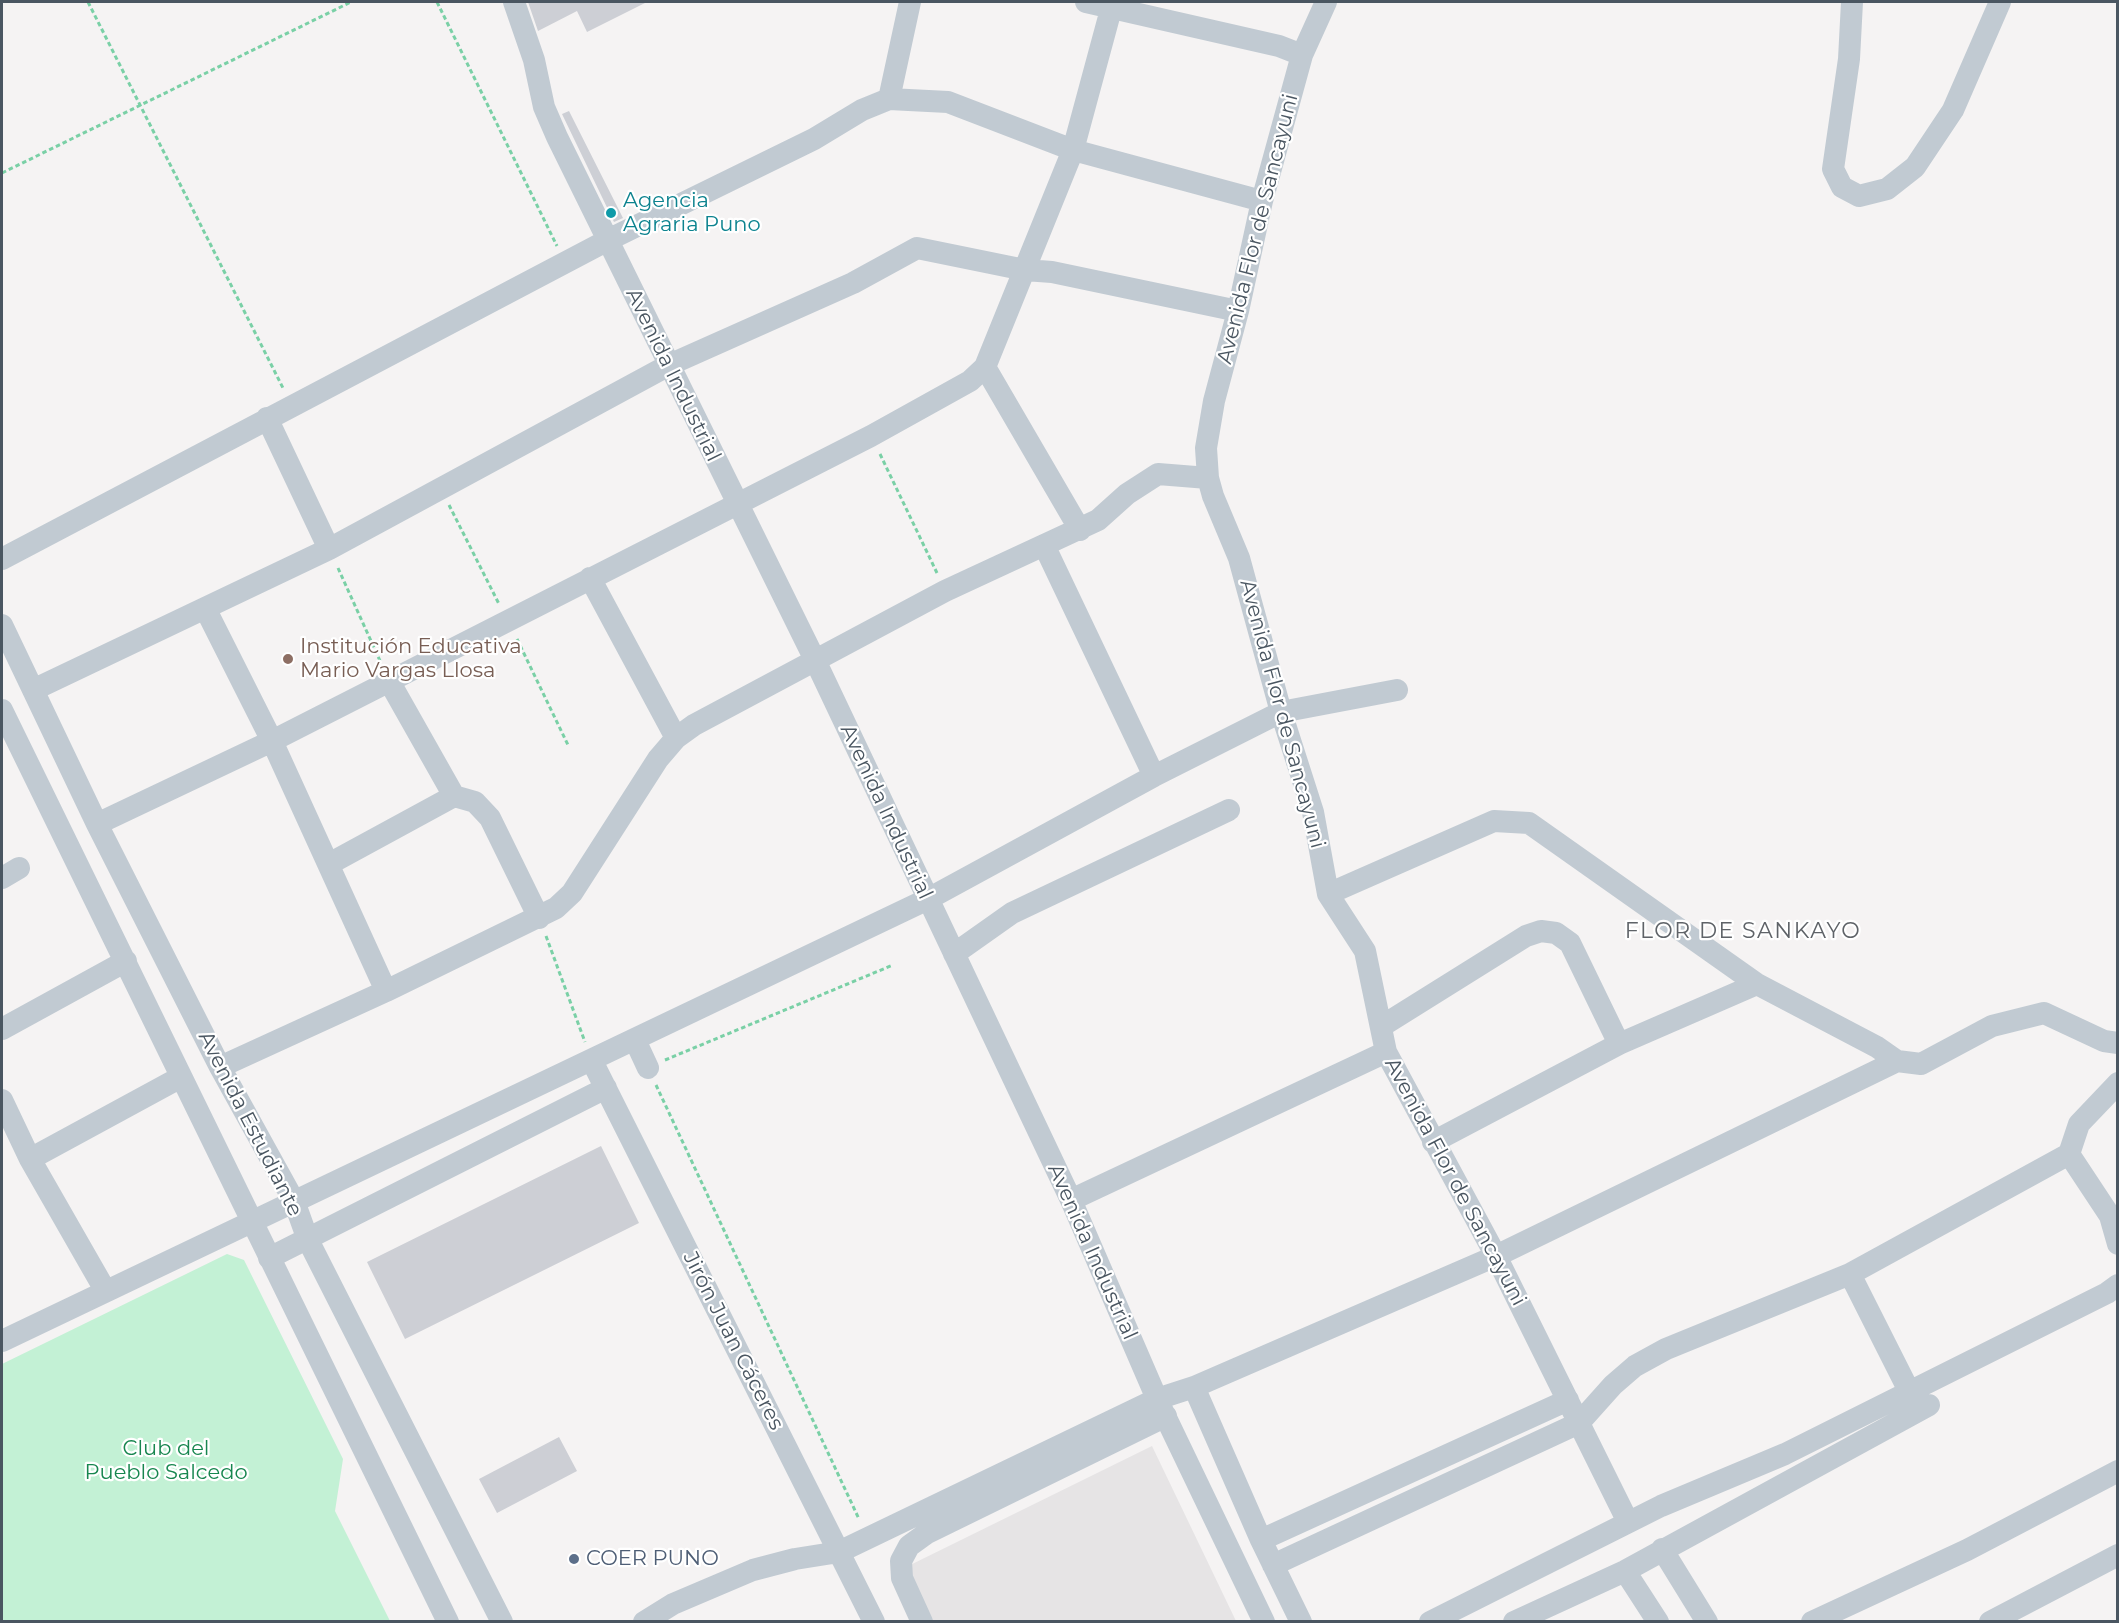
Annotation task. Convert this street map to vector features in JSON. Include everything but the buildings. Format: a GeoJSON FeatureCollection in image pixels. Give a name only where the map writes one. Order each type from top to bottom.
{"type":"FeatureCollection","features":[{"type":"Feature","properties":{"kind":"street","name":"Avenida Industrial"},"geometry":{"type":"LineString","coordinates":[[514,2],[534,60],[544,107],[736,504],[815,660],[1071,1200],[1162,1408],[1264,1622]]}},
{"type":"Feature","properties":{"kind":"street"},"geometry":{"type":"LineString","coordinates":[[889,99],[910,2]]}},
{"type":"Feature","properties":{"kind":"street"},"geometry":{"type":"LineString","coordinates":[[1086,2],[1112,5],[1279,46],[1302,55]]}},
{"type":"Feature","properties":{"kind":"street","name":"Avenida Flor de Sancayuni"},"geometry":{"type":"LineString","coordinates":[[1326,2],[1302,55],[1262,201],[1238,311],[1214,401],[1206,448],[1208,478],[1213,496],[1239,558],[1281,712],[1313,812],[1328,894],[1365,951],[1386,1052],[1432,1142],[1496,1256],[1628,1522]]}},
{"type":"Feature","properties":{"kind":"street"},"geometry":{"type":"LineString","coordinates":[[1852,2],[1849,59],[1833,169],[1842,187],[1858,196],[1887,189],[1915,167],[1953,110],[2000,2]]}},
{"type":"Feature","properties":{"kind":"street"},"geometry":{"type":"LineString","coordinates":[[97,824],[272,741],[871,436],[970,381],[985,367],[1073,150],[1112,5]]}},
{"type":"Feature","properties":{"kind":"street"},"geometry":{"type":"LineString","coordinates":[[2,559],[608,240],[814,139],[862,110],[889,99],[948,102],[1073,150],[1262,201]]}},
{"type":"Feature","properties":{"kind":"street"},"geometry":{"type":"LineString","coordinates":[[33,690],[329,549],[669,365],[853,284],[917,248],[1025,270],[1052,272],[1238,311]]}},
{"type":"Feature","properties":{"kind":"street"},"geometry":{"type":"LineString","coordinates":[[985,367],[1080,530]]}},
{"type":"Feature","properties":{"kind":"street"},"geometry":{"type":"LineString","coordinates":[[267,418],[329,549]]}},
{"type":"Feature","properties":{"kind":"street"},"geometry":{"type":"LineString","coordinates":[[220,1067],[386,991],[556,908],[572,893],[658,759],[676,738],[694,725],[945,591],[1080,530],[1098,520],[1127,494],[1158,474],[1208,478]]}},
{"type":"Feature","properties":{"kind":"street"},"geometry":{"type":"LineString","coordinates":[[1044,545],[1154,776]]}},
{"type":"Feature","properties":{"kind":"street"},"geometry":{"type":"LineString","coordinates":[[590,578],[676,738]]}},
{"type":"Feature","properties":{"kind":"street"},"geometry":{"type":"LineString","coordinates":[[205,608],[272,741],[386,991]]}},
{"type":"Feature","properties":{"kind":"street","name":"Avenida Estudiante"},"geometry":{"type":"LineString","coordinates":[[2,625],[97,824],[220,1067],[294,1201],[308,1240],[502,1622]]}},
{"type":"Feature","properties":{"kind":"street"},"geometry":{"type":"LineString","coordinates":[[389,681],[454,796]]}},
{"type":"Feature","properties":{"kind":"street"},"geometry":{"type":"LineString","coordinates":[[2,1341],[928,899],[1154,776],[1281,712],[1397,690]]}},
{"type":"Feature","properties":{"kind":"street","name":"Avenida Estudiante"},"geometry":{"type":"LineString","coordinates":[[3,715],[126,961],[448,1622]]}},
{"type":"Feature","properties":{"kind":"street"},"geometry":{"type":"LineString","coordinates":[[329,864],[454,796],[475,802],[490,818],[539,918]]}},
{"type":"Feature","properties":{"kind":"street"},"geometry":{"type":"LineString","coordinates":[[954,954],[1012,913],[1229,810]]}},
{"type":"Feature","properties":{"kind":"street"},"geometry":{"type":"LineString","coordinates":[[1328,894],[1494,821],[1528,823],[1757,984],[1877,1047],[1897,1061],[1921,1064],[1992,1026],[2044,1013],[2104,1041],[2118,1043]]}},
{"type":"Feature","properties":{"kind":"street"},"geometry":{"type":"LineString","coordinates":[[1382,1026],[1526,936],[1541,931],[1556,933],[1570,943],[1619,1044]]}},
{"type":"Feature","properties":{"kind":"street"},"geometry":{"type":"LineString","coordinates":[[2,1029],[126,961]]}},
{"type":"Feature","properties":{"kind":"street"},"geometry":{"type":"LineString","coordinates":[[1432,1142],[1619,1044],[1757,984]]}},
{"type":"Feature","properties":{"kind":"street"},"geometry":{"type":"LineString","coordinates":[[635,1040],[648,1068]]}},
{"type":"Feature","properties":{"kind":"street"},"geometry":{"type":"LineString","coordinates":[[1071,1200],[1386,1052]]}},
{"type":"Feature","properties":{"kind":"street","name":"Jirón Juan Cáceres"},"geometry":{"type":"LineString","coordinates":[[592,1060],[874,1622]]}},
{"type":"Feature","properties":{"kind":"street"},"geometry":{"type":"LineString","coordinates":[[922,1622],[902,1578],[901,1561],[909,1546],[927,1533],[1162,1408],[1194,1387],[1496,1256],[1897,1061]]}},
{"type":"Feature","properties":{"kind":"street"},"geometry":{"type":"LineString","coordinates":[[30,1159],[181,1077]]}},
{"type":"Feature","properties":{"kind":"street"},"geometry":{"type":"LineString","coordinates":[[1273,1565],[1579,1423],[1613,1385],[1635,1366],[1666,1349],[1850,1274],[2069,1155],[2079,1124],[2118,1083]]}},
{"type":"Feature","properties":{"kind":"street"},"geometry":{"type":"LineString","coordinates":[[269,1258],[606,1088]]}},
{"type":"Feature","properties":{"kind":"street"},"geometry":{"type":"LineString","coordinates":[[2,1100],[30,1159],[105,1290]]}},
{"type":"Feature","properties":{"kind":"street"},"geometry":{"type":"LineString","coordinates":[[2069,1155],[2110,1216],[2118,1244]]}},
{"type":"Feature","properties":{"kind":"street"},"geometry":{"type":"LineString","coordinates":[[1850,1274],[1910,1390]]}},
{"type":"Feature","properties":{"kind":"street"},"geometry":{"type":"LineString","coordinates":[[1430,1622],[1661,1506],[1785,1454],[2107,1293],[2118,1285]]}},
{"type":"Feature","properties":{"kind":"street"},"geometry":{"type":"LineString","coordinates":[[1194,1387],[1261,1540],[1301,1622]]}},
{"type":"Feature","properties":{"kind":"street"},"geometry":{"type":"LineString","coordinates":[[1261,1540],[1568,1400]]}},
{"type":"Feature","properties":{"kind":"street"},"geometry":{"type":"LineString","coordinates":[[1514,1622],[1625,1571],[1929,1405]]}},
{"type":"Feature","properties":{"kind":"street"},"geometry":{"type":"LineString","coordinates":[[644,1622],[683,1600],[753,1570],[795,1559],[839,1552],[867,1537],[1162,1408]]}},
{"type":"Feature","properties":{"kind":"street"},"geometry":{"type":"LineString","coordinates":[[1812,1622],[1967,1550],[2118,1471]]}},
{"type":"Feature","properties":{"kind":"street"},"geometry":{"type":"LineString","coordinates":[[1662,1550],[1707,1622]]}},
{"type":"Feature","properties":{"kind":"street"},"geometry":{"type":"LineString","coordinates":[[1990,1622],[2118,1555]]}},
{"type":"Feature","properties":{"kind":"street"},"geometry":{"type":"LineString","coordinates":[[1625,1571],[1658,1622]]}},
{"type":"Feature","properties":{"kind":"path"},"geometry":{"type":"LineString","coordinates":[[88,2],[285,393]]}},
{"type":"Feature","properties":{"kind":"path"},"geometry":{"type":"LineString","coordinates":[[2,173],[351,2]]}},
{"type":"Feature","properties":{"kind":"path"},"geometry":{"type":"LineString","coordinates":[[437,2],[562,256]]}},
{"type":"Feature","properties":{"kind":"path"},"geometry":{"type":"LineString","coordinates":[[871,436],[945,591]]}},
{"type":"Feature","properties":{"kind":"path"},"geometry":{"type":"LineString","coordinates":[[329,549],[389,681]]}},
{"type":"Feature","properties":{"kind":"path"},"geometry":{"type":"LineString","coordinates":[[539,918],[592,1060]]}},
{"type":"Feature","properties":{"kind":"path"},"geometry":{"type":"LineString","coordinates":[[867,1537],[648,1068],[893,965]]}},
{"type":"Feature","properties":{"kind":"shaded area"},"geometry":{"type":"Polygon","coordinates":[[[1152,1446],[1236,1621],[920,1621],[896,1572],[1152,1446]]]}},
{"type":"Feature","properties":{"kind":"green space","name":"Club del Pueblo Salcedo"},"geometry":{"type":"Polygon","coordinates":[[[227,1254],[244,1260],[343,1459],[335,1511],[390,1621],[2,1621],[2,1364],[227,1254]]]}},
{"type":"Feature","properties":{"kind":"place","name":"Agencia Agraria Puno"},"geometry":{"type":"Point","coordinates":[611,213]}},
{"type":"Feature","properties":{"kind":"place","name":"Institución Educativa Mario Vargas Llosa"},"geometry":{"type":"Point","coordinates":[288,659]}},
{"type":"Feature","properties":{"kind":"place","name":"COER PUNO"},"geometry":{"type":"Point","coordinates":[574,1559]}},
{"type":"Feature","properties":{"kind":"district","name":"FLOR DE SANKAYO"},"geometry":{"type":"Point","coordinates":[1743,932]}}]}
